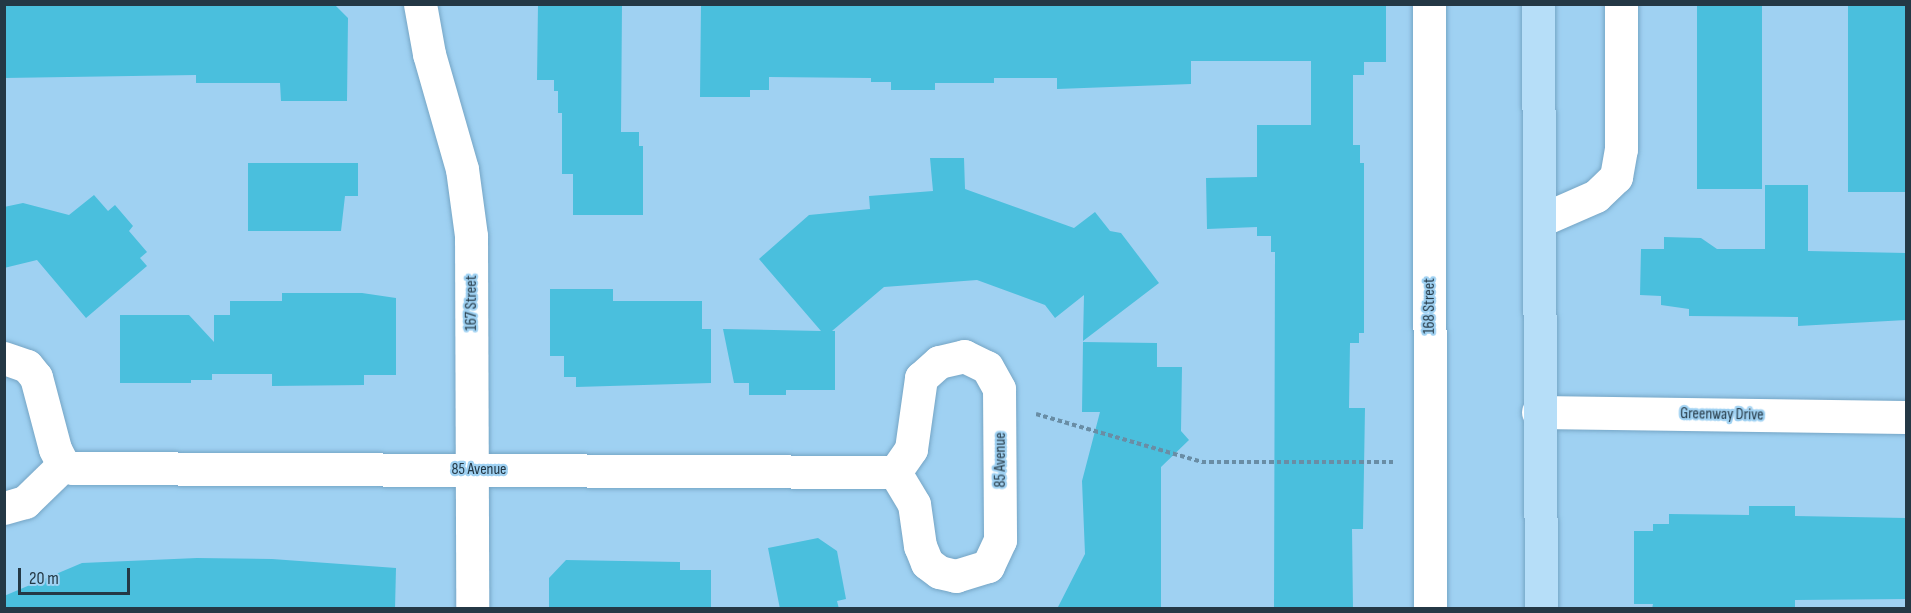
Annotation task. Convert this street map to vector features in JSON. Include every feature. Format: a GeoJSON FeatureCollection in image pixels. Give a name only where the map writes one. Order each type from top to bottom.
{"type":"FeatureCollection","features":[{"type":"Feature","properties":{"kind":"main road"},"geometry":{"type":"LineString","coordinates":[[1538,4],[1538,412],[1541,609]]}},
{"type":"Feature","properties":{"kind":"street","name":"167 Street"},"geometry":{"type":"LineString","coordinates":[[420,4],[429,54],[462,168],[470,222],[472,609]]}},
{"type":"Feature","properties":{"kind":"street","name":"168 Street"},"geometry":{"type":"LineString","coordinates":[[1429,4],[1430,609]]}},
{"type":"Feature","properties":{"kind":"street"},"geometry":{"type":"LineString","coordinates":[[1539,220],[1596,196],[1616,177],[1621,149],[1621,4]]}},
{"type":"Feature","properties":{"kind":"street","name":"85 Avenue"},"geometry":{"type":"LineString","coordinates":[[951,357],[982,363],[998,382],[1001,405],[1000,540],[988,566],[956,576],[939,572],[927,563],[920,546],[914,504],[896,472],[911,449],[916,396],[924,374],[932,365],[951,357]]}},
{"type":"Feature","properties":{"kind":"street"},"geometry":{"type":"LineString","coordinates":[[4,358],[27,366],[36,376],[49,432],[63,465],[25,502],[4,508]]}},
{"type":"Feature","properties":{"kind":"street","name":"Greenway Drive"},"geometry":{"type":"LineString","coordinates":[[1538,412],[1906,417]]}},
{"type":"Feature","properties":{"kind":"street","name":"85 Avenue"},"geometry":{"type":"LineString","coordinates":[[63,465],[95,469],[896,472]]}},
{"type":"Feature","properties":{"kind":"path"},"geometry":{"type":"LineString","coordinates":[[1031,413],[1202,462],[1403,462]]}},
{"type":"Feature","properties":{"kind":"building"},"geometry":{"type":"Polygon","coordinates":[[[334,4],[348,18],[347,101],[281,101],[280,83],[196,83],[196,75],[4,78],[4,5],[334,4]]]}},
{"type":"Feature","properties":{"kind":"building"},"geometry":{"type":"Polygon","coordinates":[[[538,4],[622,4],[621,132],[639,132],[639,146],[643,146],[643,215],[573,215],[573,174],[562,174],[562,113],[558,113],[558,91],[554,91],[554,80],[537,80],[538,4]]]}},
{"type":"Feature","properties":{"kind":"building"},"geometry":{"type":"Polygon","coordinates":[[[701,4],[1386,4],[1386,62],[1364,62],[1364,75],[1353,75],[1353,145],[1360,145],[1360,163],[1364,163],[1364,333],[1359,333],[1359,343],[1350,343],[1349,408],[1365,408],[1363,529],[1352,529],[1353,609],[1274,609],[1275,252],[1271,252],[1271,236],[1257,236],[1257,227],[1207,229],[1206,178],[1257,177],[1257,125],[1311,125],[1311,61],[1191,61],[1191,84],[1057,89],[1057,78],[994,78],[994,83],[935,83],[935,90],[891,90],[891,82],[871,82],[871,78],[769,77],[769,90],[750,90],[750,97],[700,97],[701,4]]]}},
{"type":"Feature","properties":{"kind":"building"},"geometry":{"type":"Polygon","coordinates":[[[1697,4],[1762,4],[1762,189],[1697,189],[1697,4]]]}},
{"type":"Feature","properties":{"kind":"building"},"geometry":{"type":"Polygon","coordinates":[[[1848,4],[1906,4],[1906,192],[1848,192],[1848,4]]]}},
{"type":"Feature","properties":{"kind":"building"},"geometry":{"type":"Polygon","coordinates":[[[930,158],[964,158],[965,189],[1074,228],[1095,212],[1110,231],[1121,233],[1159,283],[1083,341],[1084,295],[1055,318],[1045,305],[977,280],[884,287],[832,331],[835,331],[835,390],[786,390],[786,395],[749,395],[749,383],[734,383],[723,329],[821,331],[759,259],[809,215],[870,209],[869,196],[933,191],[930,158]]]}},
{"type":"Feature","properties":{"kind":"building"},"geometry":{"type":"Polygon","coordinates":[[[248,163],[358,163],[358,196],[345,196],[341,231],[248,231],[248,163]]]}},
{"type":"Feature","properties":{"kind":"building"},"geometry":{"type":"Polygon","coordinates":[[[1765,185],[1808,185],[1808,251],[1906,253],[1906,320],[1798,326],[1798,317],[1689,316],[1689,309],[1661,305],[1661,296],[1640,295],[1641,249],[1664,249],[1664,237],[1701,238],[1717,249],[1765,249],[1765,185]]]}},
{"type":"Feature","properties":{"kind":"building"},"geometry":{"type":"Polygon","coordinates":[[[94,195],[108,211],[115,205],[133,226],[129,231],[147,252],[140,258],[147,266],[86,318],[37,260],[4,268],[4,207],[23,203],[69,215],[94,195]]]}},
{"type":"Feature","properties":{"kind":"building"},"geometry":{"type":"Polygon","coordinates":[[[550,289],[613,289],[613,301],[702,301],[702,329],[711,329],[711,383],[576,387],[576,377],[564,377],[564,356],[550,356],[550,289]]]}},
{"type":"Feature","properties":{"kind":"building"},"geometry":{"type":"Polygon","coordinates":[[[282,293],[362,293],[396,298],[396,375],[364,375],[364,385],[272,386],[272,374],[212,374],[212,380],[191,380],[191,383],[120,383],[120,315],[189,315],[214,342],[214,315],[230,315],[230,301],[282,301],[282,293]]]}},
{"type":"Feature","properties":{"kind":"building"},"geometry":{"type":"Polygon","coordinates":[[[1083,342],[1157,343],[1157,367],[1182,367],[1181,431],[1189,440],[1161,467],[1161,609],[1057,609],[1085,554],[1082,481],[1100,412],[1082,412],[1083,342]]]}},
{"type":"Feature","properties":{"kind":"building"},"geometry":{"type":"Polygon","coordinates":[[[1749,506],[1795,506],[1795,516],[1906,518],[1906,599],[1795,600],[1795,609],[1652,609],[1653,604],[1634,604],[1634,531],[1653,531],[1653,524],[1669,524],[1669,514],[1749,515],[1749,506]]]}},
{"type":"Feature","properties":{"kind":"building"},"geometry":{"type":"Polygon","coordinates":[[[818,538],[837,551],[846,599],[837,601],[839,609],[780,609],[768,548],[818,538]]]}},
{"type":"Feature","properties":{"kind":"building"},"geometry":{"type":"Polygon","coordinates":[[[197,558],[272,559],[396,568],[395,609],[4,609],[4,596],[82,563],[197,558]]]}},
{"type":"Feature","properties":{"kind":"building"},"geometry":{"type":"Polygon","coordinates":[[[566,560],[680,562],[680,570],[711,570],[711,609],[549,609],[549,578],[566,560]]]}}]}
